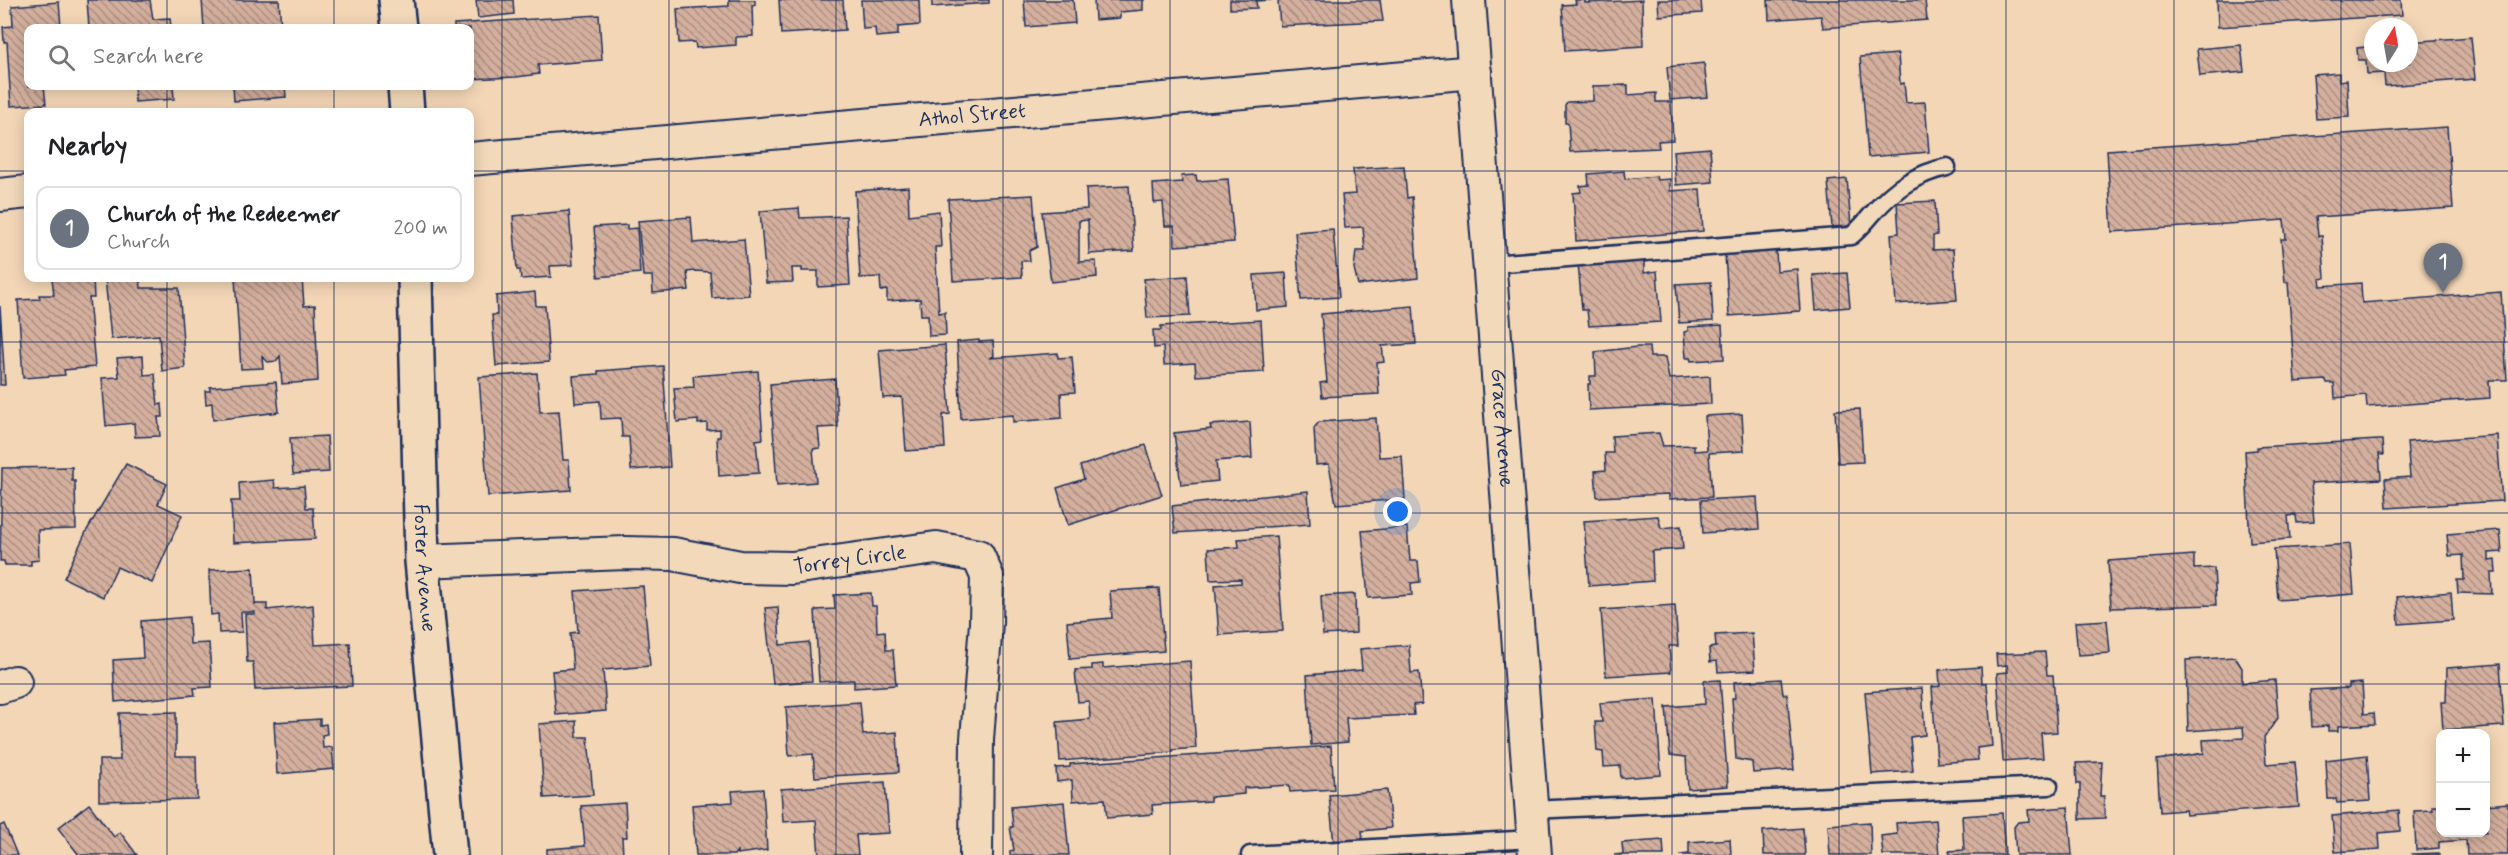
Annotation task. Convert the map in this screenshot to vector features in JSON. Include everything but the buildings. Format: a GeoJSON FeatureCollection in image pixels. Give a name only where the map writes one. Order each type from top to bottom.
{"type":"FeatureCollection","features":[{"type":"Feature","properties":{"kind":"street"},"geometry":{"type":"LineString","coordinates":[[396,0],[399,24]]}},
{"type":"Feature","properties":{"kind":"street","name":"Grace Avenue"},"geometry":{"type":"LineString","coordinates":[[1469,0],[1533,835]]}},
{"type":"Feature","properties":{"kind":"street","name":"Athol Street"},"geometry":{"type":"LineString","coordinates":[[474,159],[1475,72]]}},
{"type":"Feature","properties":{"kind":"street"},"geometry":{"type":"LineString","coordinates":[[405,90],[407,108]]}},
{"type":"Feature","properties":{"kind":"street"},"geometry":{"type":"LineString","coordinates":[[0,195],[24,192]]}},
{"type":"Feature","properties":{"kind":"street","name":"Foster Avenue"},"geometry":{"type":"LineString","coordinates":[[415,282],[422,561],[450,855]]}},
{"type":"Feature","properties":{"kind":"street","name":"Torrey Circle"},"geometry":{"type":"LineString","coordinates":[[422,561],[625,553],[673,554],[740,567],[792,568],[936,548],[978,556],[987,576],[986,623],[977,739],[976,855]]}},
{"type":"Feature","properties":{"kind":"lane"},"geometry":{"type":"LineString","coordinates":[[1490,264],[1851,236],[1863,227],[1872,214],[1902,184],[1922,173],[1947,167]]}},
{"type":"Feature","properties":{"kind":"lane"},"geometry":{"type":"LineString","coordinates":[[1250,855],[1533,835],[2049,786]]}},
{"type":"Feature","properties":{"kind":"place","name":"Church of the Redeemer"},"geometry":{"type":"Point","coordinates":[2443,293]}}]}
